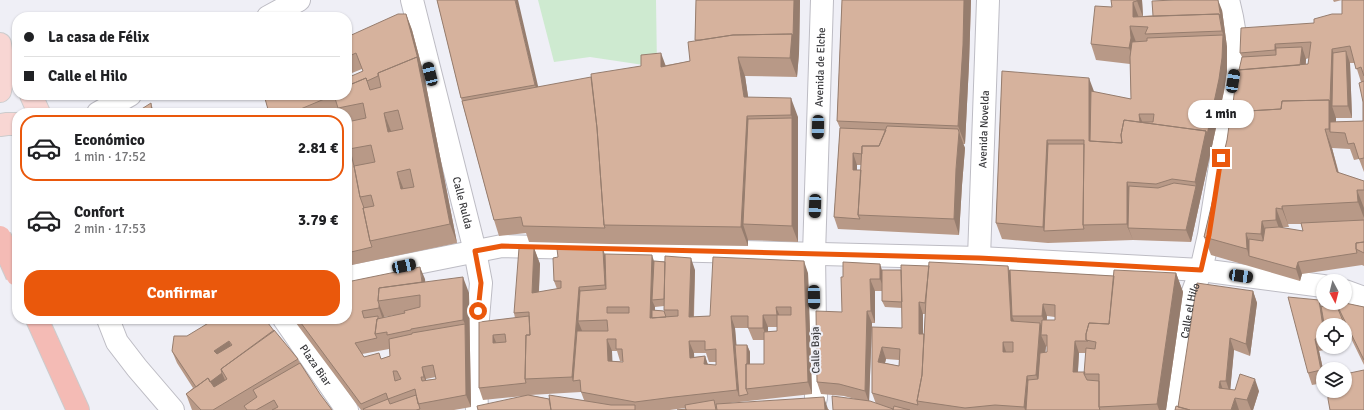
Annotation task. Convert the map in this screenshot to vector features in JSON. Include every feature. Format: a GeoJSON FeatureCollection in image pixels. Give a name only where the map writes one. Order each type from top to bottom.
{"type":"FeatureCollection","features":[{"type":"Feature","properties":{"kind":"highway"},"geometry":{"type":"LineString","coordinates":[[0,237],[12,264]]}},
{"type":"Feature","properties":{"kind":"highway"},"geometry":{"type":"LineString","coordinates":[[39,324],[78,410]]}},
{"type":"Feature","properties":{"kind":"main road"},"geometry":{"type":"LineString","coordinates":[[0,30],[12,54]]}},
{"type":"Feature","properties":{"kind":"main road"},"geometry":{"type":"LineString","coordinates":[[0,44],[4,71],[0,91]]}},
{"type":"Feature","properties":{"kind":"main road"},"geometry":{"type":"LineString","coordinates":[[0,126],[12,124]]}},
{"type":"Feature","properties":{"kind":"main road"},"geometry":{"type":"LineString","coordinates":[[0,270],[12,271]]}},
{"type":"Feature","properties":{"kind":"street"},"geometry":{"type":"LineString","coordinates":[[277,12],[299,0]]}},
{"type":"Feature","properties":{"kind":"street","name":"Calle Rulda"},"geometry":{"type":"LineString","coordinates":[[412,0],[475,251],[481,283],[475,354],[475,410]]}},
{"type":"Feature","properties":{"kind":"street","name":"Avenida de Elche"},"geometry":{"type":"LineString","coordinates":[[814,254],[822,0]]}},
{"type":"Feature","properties":{"kind":"street","name":"Avenida Novelda"},"geometry":{"type":"LineString","coordinates":[[979,258],[988,0]]}},
{"type":"Feature","properties":{"kind":"street","name":"Calle el Hilo"},"geometry":{"type":"LineString","coordinates":[[1172,410],[1191,297],[1201,270],[1209,235],[1236,66],[1237,45],[1228,0]]}},
{"type":"Feature","properties":{"kind":"street"},"geometry":{"type":"LineString","coordinates":[[107,108],[121,100]]}},
{"type":"Feature","properties":{"kind":"street"},"geometry":{"type":"LineString","coordinates":[[352,276],[502,246],[979,258],[1201,270],[1316,285]]}},
{"type":"Feature","properties":{"kind":"street","name":"Calle Baja"},"geometry":{"type":"LineString","coordinates":[[794,403],[826,399],[814,254]]}},
{"type":"Feature","properties":{"kind":"street"},"geometry":{"type":"LineString","coordinates":[[1352,294],[1364,298]]}},
{"type":"Feature","properties":{"kind":"street"},"geometry":{"type":"LineString","coordinates":[[110,324],[117,342],[173,410]]}},
{"type":"Feature","properties":{"kind":"street","name":"Plaza Biar"},"geometry":{"type":"LineString","coordinates":[[287,324],[347,410]]}},
{"type":"Feature","properties":{"kind":"street"},"geometry":{"type":"LineString","coordinates":[[475,410],[499,408]]}},
{"type":"Feature","properties":{"kind":"green space"},"geometry":{"type":"Polygon","coordinates":[[[538,0],[656,0],[657,67],[590,57],[554,62],[538,0]]]}},
{"type":"Feature","properties":{"kind":"building"},"geometry":{"type":"Polygon","coordinates":[[[437,0],[515,0],[535,85],[461,98],[437,0]]]}},
{"type":"Feature","properties":{"kind":"building"},"geometry":{"type":"Polygon","coordinates":[[[696,0],[794,0],[793,37],[792,34],[733,35],[695,40],[696,0]]]}},
{"type":"Feature","properties":{"kind":"building"},"geometry":{"type":"Polygon","coordinates":[[[842,0],[964,0],[958,126],[837,121],[842,0]]]}},
{"type":"Feature","properties":{"kind":"building"},"geometry":{"type":"Polygon","coordinates":[[[1111,0],[1137,0],[1133,2],[1133,17],[1219,14],[1222,31],[1145,34],[1148,27],[1130,26],[1131,38],[1129,48],[1091,44],[1095,6],[1112,7],[1111,0]]]}},
{"type":"Feature","properties":{"kind":"building"},"geometry":{"type":"Polygon","coordinates":[[[1218,0],[1221,18],[1219,14],[1153,16],[1152,1],[1218,0]]]}},
{"type":"Feature","properties":{"kind":"building"},"geometry":{"type":"Polygon","coordinates":[[[1342,0],[1364,0],[1364,76],[1361,67],[1356,69],[1350,46],[1332,49],[1330,102],[1329,100],[1282,101],[1281,109],[1232,112],[1237,70],[1308,64],[1311,42],[1275,44],[1275,50],[1240,53],[1241,28],[1314,23],[1314,19],[1332,14],[1342,14],[1342,0]]]}},
{"type":"Feature","properties":{"kind":"building"},"geometry":{"type":"Polygon","coordinates":[[[398,14],[406,14],[418,59],[417,57],[378,73],[378,76],[367,81],[366,78],[352,84],[352,76],[363,71],[356,53],[352,55],[352,35],[398,14]]]}},
{"type":"Feature","properties":{"kind":"building"},"geometry":{"type":"Polygon","coordinates":[[[792,34],[790,58],[738,57],[744,97],[791,98],[791,115],[747,116],[741,227],[604,225],[597,128],[591,74],[641,66],[641,55],[661,53],[661,67],[690,61],[688,42],[733,35],[792,34]]]}},
{"type":"Feature","properties":{"kind":"building"},"geometry":{"type":"Polygon","coordinates":[[[1223,35],[1219,79],[1207,135],[1206,131],[1124,120],[1121,135],[1122,143],[1090,141],[1091,91],[1131,99],[1130,57],[1132,42],[1147,41],[1147,38],[1223,35]],[[1139,114],[1140,122],[1153,122],[1154,114],[1139,114]]]}},
{"type":"Feature","properties":{"kind":"building"},"geometry":{"type":"Polygon","coordinates":[[[1302,47],[1300,65],[1239,70],[1242,57],[1276,55],[1276,48],[1302,47]]]}},
{"type":"Feature","properties":{"kind":"building"},"geometry":{"type":"Polygon","coordinates":[[[1346,51],[1348,106],[1332,106],[1333,53],[1346,51]]]}},
{"type":"Feature","properties":{"kind":"building"},"geometry":{"type":"Polygon","coordinates":[[[417,57],[450,224],[370,241],[363,208],[374,206],[371,195],[360,197],[354,166],[375,162],[371,145],[352,148],[352,121],[366,118],[363,103],[338,108],[336,100],[352,100],[352,84],[366,78],[370,90],[381,87],[378,73],[417,57]],[[398,110],[384,113],[388,132],[403,129],[398,110]],[[410,169],[397,172],[401,189],[414,187],[410,169]]]}},
{"type":"Feature","properties":{"kind":"building"},"geometry":{"type":"Polygon","coordinates":[[[1002,71],[1089,78],[1089,141],[1122,143],[1121,135],[1124,120],[1206,131],[1195,182],[1172,179],[1156,184],[1127,182],[1127,224],[1083,225],[1084,140],[1047,140],[1043,227],[996,223],[1002,71]]]}},
{"type":"Feature","properties":{"kind":"building"},"geometry":{"type":"Polygon","coordinates":[[[591,77],[597,128],[605,228],[523,226],[521,217],[494,220],[462,101],[591,77]]]}},
{"type":"Feature","properties":{"kind":"building"},"geometry":{"type":"Polygon","coordinates":[[[1364,81],[1364,158],[1359,159],[1354,143],[1348,144],[1345,133],[1330,132],[1330,122],[1363,121],[1363,102],[1359,83],[1364,81]]]}},
{"type":"Feature","properties":{"kind":"building"},"geometry":{"type":"Polygon","coordinates":[[[265,100],[322,100],[303,108],[268,108],[265,100]]]}},
{"type":"Feature","properties":{"kind":"building"},"geometry":{"type":"Polygon","coordinates":[[[1329,100],[1329,129],[1325,129],[1337,172],[1364,181],[1364,190],[1357,190],[1358,202],[1282,206],[1282,209],[1276,208],[1276,220],[1262,221],[1261,234],[1246,233],[1247,249],[1204,237],[1227,140],[1231,112],[1281,109],[1282,101],[1329,100]]]}},
{"type":"Feature","properties":{"kind":"building"},"geometry":{"type":"Polygon","coordinates":[[[151,103],[152,108],[143,108],[151,103]]]}},
{"type":"Feature","properties":{"kind":"building"},"geometry":{"type":"Polygon","coordinates":[[[792,118],[792,226],[743,224],[748,119],[792,118]]]}},
{"type":"Feature","properties":{"kind":"building"},"geometry":{"type":"Polygon","coordinates":[[[887,126],[958,129],[954,219],[858,215],[862,146],[879,146],[887,126]]]}},
{"type":"Feature","properties":{"kind":"building"},"geometry":{"type":"Polygon","coordinates":[[[840,128],[886,130],[879,146],[862,146],[862,154],[853,153],[853,170],[861,170],[858,215],[860,219],[834,217],[840,128]]]}},
{"type":"Feature","properties":{"kind":"building"},"geometry":{"type":"Polygon","coordinates":[[[1048,144],[1084,144],[1084,229],[1044,231],[1048,144]]]}},
{"type":"Feature","properties":{"kind":"building"},"geometry":{"type":"Polygon","coordinates":[[[352,158],[360,197],[364,208],[372,247],[352,252],[352,158]]]}},
{"type":"Feature","properties":{"kind":"building"},"geometry":{"type":"Polygon","coordinates":[[[1174,183],[1196,186],[1186,230],[1128,228],[1129,186],[1158,188],[1174,183]]]}},
{"type":"Feature","properties":{"kind":"building"},"geometry":{"type":"Polygon","coordinates":[[[1364,220],[1364,242],[1356,243],[1357,253],[1298,262],[1296,269],[1249,256],[1249,239],[1263,241],[1265,228],[1279,227],[1303,231],[1301,223],[1364,220]]]}},
{"type":"Feature","properties":{"kind":"building"},"geometry":{"type":"Polygon","coordinates":[[[1364,242],[1364,253],[1356,249],[1356,243],[1364,242]]]}},
{"type":"Feature","properties":{"kind":"building"},"geometry":{"type":"Polygon","coordinates":[[[519,248],[534,248],[532,293],[561,288],[561,281],[554,281],[553,258],[558,257],[557,249],[603,250],[605,285],[579,287],[572,377],[525,379],[526,335],[530,335],[529,312],[514,313],[519,248]]]}},
{"type":"Feature","properties":{"kind":"building"},"geometry":{"type":"Polygon","coordinates":[[[605,254],[652,255],[650,318],[678,316],[678,310],[664,310],[665,256],[691,258],[689,317],[710,316],[713,257],[804,261],[808,382],[746,389],[746,364],[764,364],[764,332],[777,331],[777,315],[763,315],[763,328],[748,328],[748,316],[731,316],[737,390],[635,402],[581,392],[580,380],[573,381],[577,331],[608,331],[607,320],[578,321],[580,291],[606,289],[605,254]],[[607,307],[607,313],[629,313],[629,307],[607,307]],[[776,307],[777,315],[791,315],[791,307],[776,307]],[[607,339],[608,361],[623,362],[622,349],[616,349],[616,339],[607,339]],[[689,341],[690,358],[705,356],[704,364],[716,365],[716,349],[705,350],[705,341],[689,341]]]}},
{"type":"Feature","properties":{"kind":"building"},"geometry":{"type":"Polygon","coordinates":[[[654,261],[665,262],[664,299],[652,300],[654,261]]]}},
{"type":"Feature","properties":{"kind":"building"},"geometry":{"type":"Polygon","coordinates":[[[843,262],[880,264],[880,279],[870,279],[871,311],[867,311],[865,391],[839,384],[817,382],[816,311],[842,312],[841,277],[843,277],[843,262]]]}},
{"type":"Feature","properties":{"kind":"building"},"geometry":{"type":"Polygon","coordinates":[[[929,262],[1008,266],[1011,321],[1040,323],[1036,375],[1027,376],[1024,407],[995,405],[965,408],[917,401],[922,375],[929,262]],[[1003,342],[1003,352],[1013,352],[1013,342],[1003,342]]]}},
{"type":"Feature","properties":{"kind":"building"},"geometry":{"type":"Polygon","coordinates":[[[901,265],[929,266],[925,303],[919,302],[919,334],[924,334],[922,375],[917,401],[918,405],[872,393],[872,327],[902,328],[901,265]],[[882,347],[878,362],[899,366],[900,349],[882,347]]]}},
{"type":"Feature","properties":{"kind":"building"},"geometry":{"type":"Polygon","coordinates":[[[420,267],[422,282],[379,288],[379,308],[362,311],[364,318],[378,316],[375,334],[377,338],[355,343],[364,357],[379,353],[381,359],[390,356],[389,339],[412,333],[465,324],[466,395],[418,404],[415,389],[388,399],[386,393],[361,404],[302,324],[352,324],[352,281],[420,267]],[[433,365],[422,367],[424,377],[421,377],[422,381],[436,379],[433,365]],[[393,371],[395,381],[401,379],[397,371],[393,371]]]}},
{"type":"Feature","properties":{"kind":"building"},"geometry":{"type":"Polygon","coordinates":[[[882,270],[901,270],[902,302],[882,301],[882,270]]]}},
{"type":"Feature","properties":{"kind":"building"},"geometry":{"type":"Polygon","coordinates":[[[1010,270],[1114,276],[1109,324],[1089,323],[1086,334],[1086,340],[1088,341],[1075,341],[1073,372],[1085,372],[1084,374],[1087,380],[1099,381],[1100,410],[1026,410],[1028,380],[1038,379],[1040,353],[1047,352],[1047,335],[1041,335],[1042,320],[1055,320],[1055,305],[1043,304],[1042,316],[1012,316],[1010,270]]]}},
{"type":"Feature","properties":{"kind":"building"},"geometry":{"type":"Polygon","coordinates":[[[1114,270],[1176,273],[1157,404],[1099,407],[1099,374],[1084,374],[1086,348],[1095,349],[1096,342],[1086,340],[1089,323],[1109,324],[1114,270]]]}},
{"type":"Feature","properties":{"kind":"building"},"geometry":{"type":"Polygon","coordinates":[[[463,277],[463,320],[411,329],[387,335],[387,332],[375,334],[377,319],[405,313],[404,311],[420,307],[420,295],[378,301],[379,288],[463,277]]]}},
{"type":"Feature","properties":{"kind":"building"},"geometry":{"type":"Polygon","coordinates":[[[1197,283],[1253,291],[1246,344],[1230,338],[1226,381],[1220,381],[1219,388],[1235,390],[1240,374],[1255,379],[1247,400],[1235,398],[1231,410],[1190,410],[1178,407],[1197,283]]]}},
{"type":"Feature","properties":{"kind":"building"},"geometry":{"type":"Polygon","coordinates":[[[1288,297],[1316,300],[1316,310],[1320,310],[1322,318],[1316,318],[1315,339],[1316,354],[1318,354],[1319,362],[1316,362],[1316,371],[1308,373],[1288,297]]]}},
{"type":"Feature","properties":{"kind":"building"},"geometry":{"type":"Polygon","coordinates":[[[1352,304],[1364,307],[1364,360],[1352,336],[1352,318],[1343,318],[1339,310],[1352,310],[1352,304]]]}},
{"type":"Feature","properties":{"kind":"building"},"geometry":{"type":"Polygon","coordinates":[[[652,310],[664,311],[666,317],[652,318],[652,310]]]}},
{"type":"Feature","properties":{"kind":"building"},"geometry":{"type":"Polygon","coordinates":[[[1322,310],[1338,310],[1342,318],[1323,318],[1322,310]]]}},
{"type":"Feature","properties":{"kind":"building"},"geometry":{"type":"Polygon","coordinates":[[[529,316],[530,335],[526,335],[526,383],[479,388],[479,322],[529,316]],[[505,334],[493,335],[493,343],[506,342],[505,334]]]}},
{"type":"Feature","properties":{"kind":"building"},"geometry":{"type":"Polygon","coordinates":[[[207,324],[269,324],[274,331],[221,369],[222,373],[210,382],[208,378],[196,387],[172,351],[174,336],[187,336],[207,324]],[[229,341],[214,351],[217,354],[232,345],[229,341]]]}},
{"type":"Feature","properties":{"kind":"building"},"geometry":{"type":"Polygon","coordinates":[[[274,330],[298,359],[213,410],[201,410],[186,394],[208,378],[214,387],[227,379],[221,369],[274,330]]]}},
{"type":"Feature","properties":{"kind":"building"},"geometry":{"type":"Polygon","coordinates":[[[735,345],[747,345],[746,389],[748,394],[739,396],[735,345]]]}},
{"type":"Feature","properties":{"kind":"building"},"geometry":{"type":"Polygon","coordinates":[[[300,363],[332,410],[272,410],[278,407],[274,400],[256,410],[247,410],[244,406],[257,397],[253,390],[300,363]]]}},
{"type":"Feature","properties":{"kind":"building"},"geometry":{"type":"Polygon","coordinates":[[[1364,370],[1364,410],[1330,410],[1328,398],[1352,398],[1352,373],[1364,370]]]}},
{"type":"Feature","properties":{"kind":"building"},"geometry":{"type":"Polygon","coordinates":[[[416,395],[420,409],[363,409],[388,399],[390,404],[416,395]]]}},
{"type":"Feature","properties":{"kind":"building"},"geometry":{"type":"Polygon","coordinates":[[[528,395],[549,399],[551,410],[478,410],[477,406],[528,395]]]}},
{"type":"Feature","properties":{"kind":"building"},"geometry":{"type":"Polygon","coordinates":[[[549,395],[611,405],[635,405],[635,410],[551,410],[549,395]]]}},
{"type":"Feature","properties":{"kind":"building"},"geometry":{"type":"Polygon","coordinates":[[[832,396],[870,401],[893,410],[833,410],[832,396]]]}},
{"type":"Feature","properties":{"kind":"building"},"geometry":{"type":"Polygon","coordinates":[[[824,397],[825,410],[717,410],[716,404],[824,397]]]}},
{"type":"Feature","properties":{"kind":"building"},"geometry":{"type":"Polygon","coordinates":[[[714,400],[716,410],[686,410],[685,405],[714,400]]]}},
{"type":"Feature","properties":{"kind":"building"},"geometry":{"type":"Polygon","coordinates":[[[894,406],[910,410],[893,410],[894,406]]]}},
{"type":"Feature","properties":{"kind":"building"},"geometry":{"type":"Polygon","coordinates":[[[1176,406],[1190,410],[1175,410],[1176,406]]]}},
{"type":"Feature","properties":{"kind":"route"},"geometry":{"type":"LineString","coordinates":[[478,311],[481,283],[475,251],[502,246],[979,258],[1201,270],[1209,235],[1221,158]]}}]}
